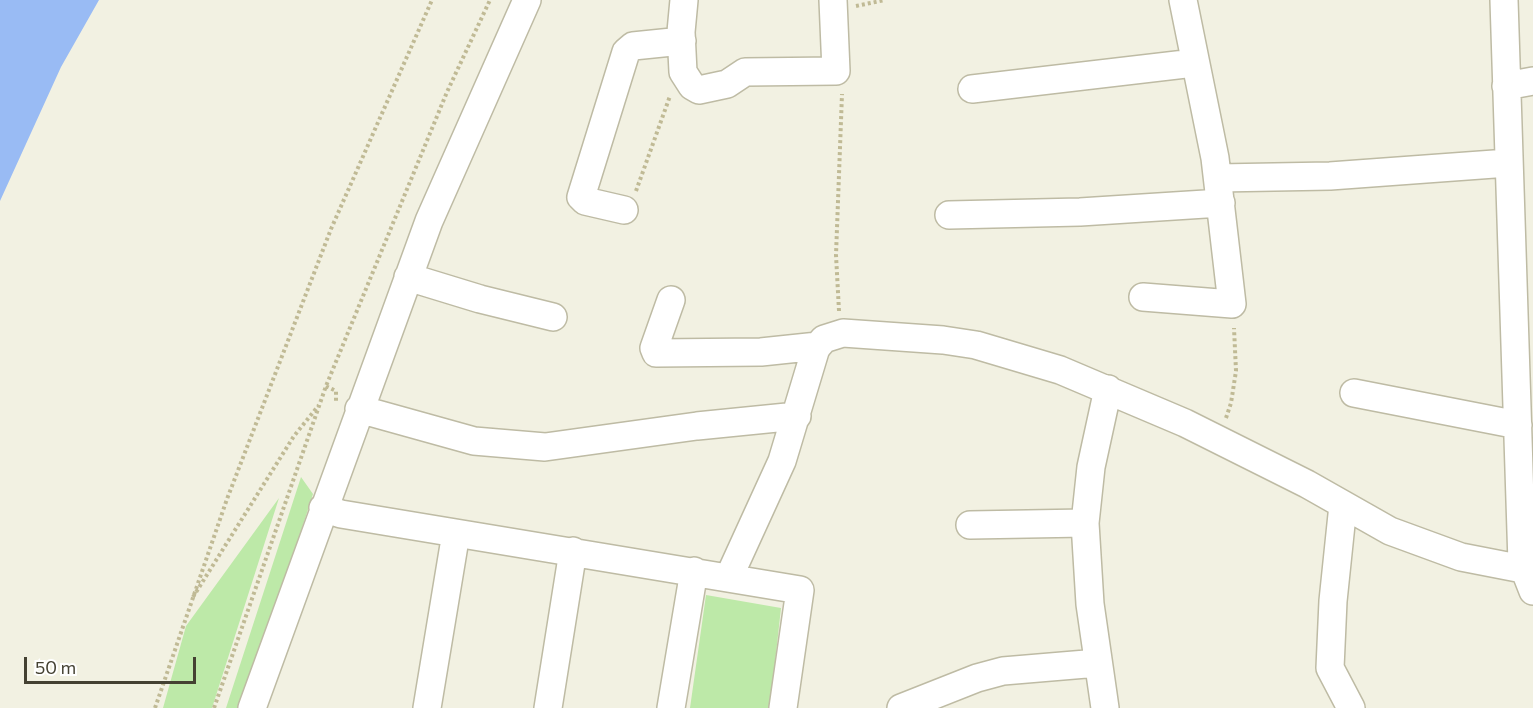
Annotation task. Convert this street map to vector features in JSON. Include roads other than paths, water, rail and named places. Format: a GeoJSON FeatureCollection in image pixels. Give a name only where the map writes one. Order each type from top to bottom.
{"type":"FeatureCollection","features":[{"type":"Feature","properties":{"kind":"street"},"geometry":{"type":"LineString","coordinates":[[252,708],[429,221],[527,0]]}},
{"type":"Feature","properties":{"kind":"street"},"geometry":{"type":"LineString","coordinates":[[684,0],[683,72],[692,86],[699,90],[727,84],[741,73],[831,73],[838,67],[833,0]]}},
{"type":"Feature","properties":{"kind":"street"},"geometry":{"type":"LineString","coordinates":[[1143,297],[1232,304],[1220,190],[1183,0]]}},
{"type":"Feature","properties":{"kind":"street"},"geometry":{"type":"LineString","coordinates":[[671,300],[654,348],[656,352],[751,353],[829,340],[943,340],[976,345],[1037,363],[1108,389],[1218,440],[1372,522],[1415,541],[1530,577],[1518,425],[1503,0]]}},
{"type":"Feature","properties":{"kind":"street"},"geometry":{"type":"LineString","coordinates":[[624,210],[585,201],[581,197],[626,52],[633,46],[682,41]]}},
{"type":"Feature","properties":{"kind":"street"},"geometry":{"type":"LineString","coordinates":[[972,89],[1194,63]]}},
{"type":"Feature","properties":{"kind":"street"},"geometry":{"type":"LineString","coordinates":[[1506,86],[1533,81]]}},
{"type":"Feature","properties":{"kind":"street"},"geometry":{"type":"LineString","coordinates":[[949,215],[1090,212],[1220,190],[1330,176],[1508,163]]}},
{"type":"Feature","properties":{"kind":"street"},"geometry":{"type":"LineString","coordinates":[[408,277],[480,299],[554,317]]}},
{"type":"Feature","properties":{"kind":"street"},"geometry":{"type":"LineString","coordinates":[[729,577],[782,461],[797,416],[829,340]]}},
{"type":"Feature","properties":{"kind":"street"},"geometry":{"type":"LineString","coordinates":[[1105,708],[1090,604],[1085,523],[1091,467],[1108,389]]}},
{"type":"Feature","properties":{"kind":"street"},"geometry":{"type":"LineString","coordinates":[[1353,393],[1518,425]]}},
{"type":"Feature","properties":{"kind":"street"},"geometry":{"type":"LineString","coordinates":[[359,409],[474,441],[545,447],[697,426],[797,416]]}},
{"type":"Feature","properties":{"kind":"street"},"geometry":{"type":"LineString","coordinates":[[1343,505],[1333,600],[1330,668],[1351,708]]}},
{"type":"Feature","properties":{"kind":"street"},"geometry":{"type":"LineString","coordinates":[[323,508],[341,514],[800,590],[783,708]]}},
{"type":"Feature","properties":{"kind":"street"},"geometry":{"type":"LineString","coordinates":[[970,525],[1085,523]]}},
{"type":"Feature","properties":{"kind":"street"},"geometry":{"type":"LineString","coordinates":[[427,708],[456,533]]}},
{"type":"Feature","properties":{"kind":"street"},"geometry":{"type":"LineString","coordinates":[[548,708],[573,552]]}},
{"type":"Feature","properties":{"kind":"street"},"geometry":{"type":"LineString","coordinates":[[671,708],[694,571]]}},
{"type":"Feature","properties":{"kind":"street"},"geometry":{"type":"LineString","coordinates":[[901,708],[977,678],[1003,671],[1098,663]]}},
{"type":"Feature","properties":{"kind":"water"},"geometry":{"type":"Polygon","coordinates":[[[0,0],[99,0],[61,67],[0,201],[0,0]]]}}]}
